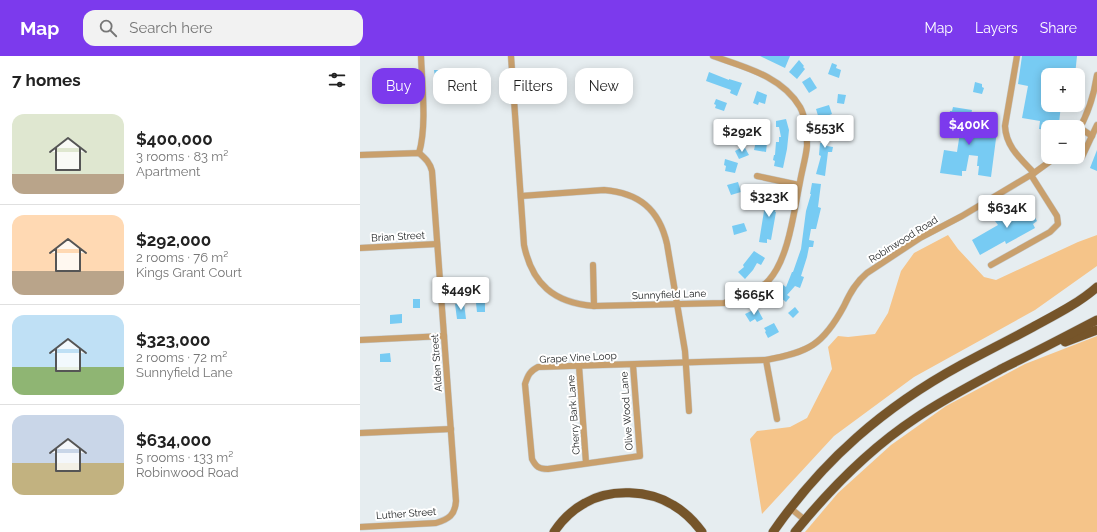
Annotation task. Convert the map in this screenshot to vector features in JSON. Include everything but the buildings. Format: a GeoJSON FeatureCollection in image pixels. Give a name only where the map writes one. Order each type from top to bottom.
{"type":"FeatureCollection","features":[{"type":"Feature","properties":{"kind":"highway"},"geometry":{"type":"LineString","coordinates":[[773,532],[790,508],[834,458],[855,438],[898,405],[960,366],[1056,315],[1097,286]]}},
{"type":"Feature","properties":{"kind":"highway"},"geometry":{"type":"LineString","coordinates":[[795,532],[847,474],[892,436],[939,403],[1097,320]]}},
{"type":"Feature","properties":{"kind":"highway"},"geometry":{"type":"LineString","coordinates":[[996,372],[1048,349],[1097,330]]}},
{"type":"Feature","properties":{"kind":"highway"},"geometry":{"type":"LineString","coordinates":[[554,532],[571,512],[586,502],[600,496],[619,493],[646,495],[672,503],[689,517],[702,532]]}},
{"type":"Feature","properties":{"kind":"street"},"geometry":{"type":"LineString","coordinates":[[360,155],[419,153],[421,145],[422,120],[421,56]]}},
{"type":"Feature","properties":{"kind":"street","name":"Sunnyfield Lane"},"geometry":{"type":"LineString","coordinates":[[511,56],[526,251],[532,269],[538,280],[546,289],[569,302],[594,306],[724,303],[749,296],[760,289],[770,279],[778,266],[784,253],[807,147],[805,120],[801,108],[793,96],[780,84],[766,76],[713,56]]}},
{"type":"Feature","properties":{"kind":"street"},"geometry":{"type":"LineString","coordinates":[[991,265],[1050,232],[1058,224],[1057,216],[1033,174],[1010,146],[1005,131],[1017,56]]}},
{"type":"Feature","properties":{"kind":"street"},"geometry":{"type":"LineString","coordinates":[[1084,120],[1095,90],[1097,75]]}},
{"type":"Feature","properties":{"kind":"street"},"geometry":{"type":"LineString","coordinates":[[1085,151],[1097,125]]}},
{"type":"Feature","properties":{"kind":"street"},"geometry":{"type":"LineString","coordinates":[[1085,133],[1092,136]]}},
{"type":"Feature","properties":{"kind":"street","name":"Alden Street"},"geometry":{"type":"LineString","coordinates":[[419,153],[426,158],[432,172],[456,501],[452,515]]}},
{"type":"Feature","properties":{"kind":"street","name":"Robinwood Road"},"geometry":{"type":"LineString","coordinates":[[686,363],[766,360],[799,353],[824,336],[835,322],[854,286],[867,273],[920,238],[962,216],[1033,174],[1047,164]]}},
{"type":"Feature","properties":{"kind":"street"},"geometry":{"type":"LineString","coordinates":[[757,176],[799,185]]}},
{"type":"Feature","properties":{"kind":"street"},"geometry":{"type":"LineString","coordinates":[[521,196],[604,190],[624,193],[644,203],[653,212],[660,222],[664,232],[677,303],[686,363],[689,411]]}},
{"type":"Feature","properties":{"kind":"street","name":"Brian Street"},"geometry":{"type":"LineString","coordinates":[[360,248],[437,244]]}},
{"type":"Feature","properties":{"kind":"street"},"geometry":{"type":"LineString","coordinates":[[593,265],[594,306]]}},
{"type":"Feature","properties":{"kind":"street"},"geometry":{"type":"LineString","coordinates":[[360,340],[444,336]]}},
{"type":"Feature","properties":{"kind":"street"},"geometry":{"type":"LineString","coordinates":[[766,360],[777,419]]}},
{"type":"Feature","properties":{"kind":"street","name":"Grape Vine Loop"},"geometry":{"type":"LineString","coordinates":[[640,456],[548,469],[540,469],[535,466],[532,459],[525,384],[528,376],[532,370],[538,367],[686,363]]}},
{"type":"Feature","properties":{"kind":"street","name":"Olive Wood Lane"},"geometry":{"type":"LineString","coordinates":[[633,365],[640,456]]}},
{"type":"Feature","properties":{"kind":"street","name":"Cherry Bark Lane"},"geometry":{"type":"LineString","coordinates":[[579,366],[586,463]]}},
{"type":"Feature","properties":{"kind":"street"},"geometry":{"type":"LineString","coordinates":[[360,433],[451,429]]}},
{"type":"Feature","properties":{"kind":"street"},"geometry":{"type":"LineString","coordinates":[[790,508],[805,520]]}},
{"type":"Feature","properties":{"kind":"street","name":"Luther Street"},"geometry":{"type":"LineString","coordinates":[[360,526],[436,523],[452,515]]}},
{"type":"Feature","properties":{"kind":"shaded area"},"geometry":{"type":"Polygon","coordinates":[[[948,235],[958,249],[984,277],[996,280],[1078,242],[1097,235],[1097,266],[1035,310],[914,377],[834,436],[762,514],[750,439],[757,431],[790,427],[807,418],[832,369],[828,347],[838,336],[848,337],[875,334],[888,313],[901,271],[914,253],[948,235]]]}},
{"type":"Feature","properties":{"kind":"shaded area"},"geometry":{"type":"Polygon","coordinates":[[[1097,336],[1097,532],[805,532],[838,493],[891,445],[946,406],[1025,364],[1097,336]]]}}]}
